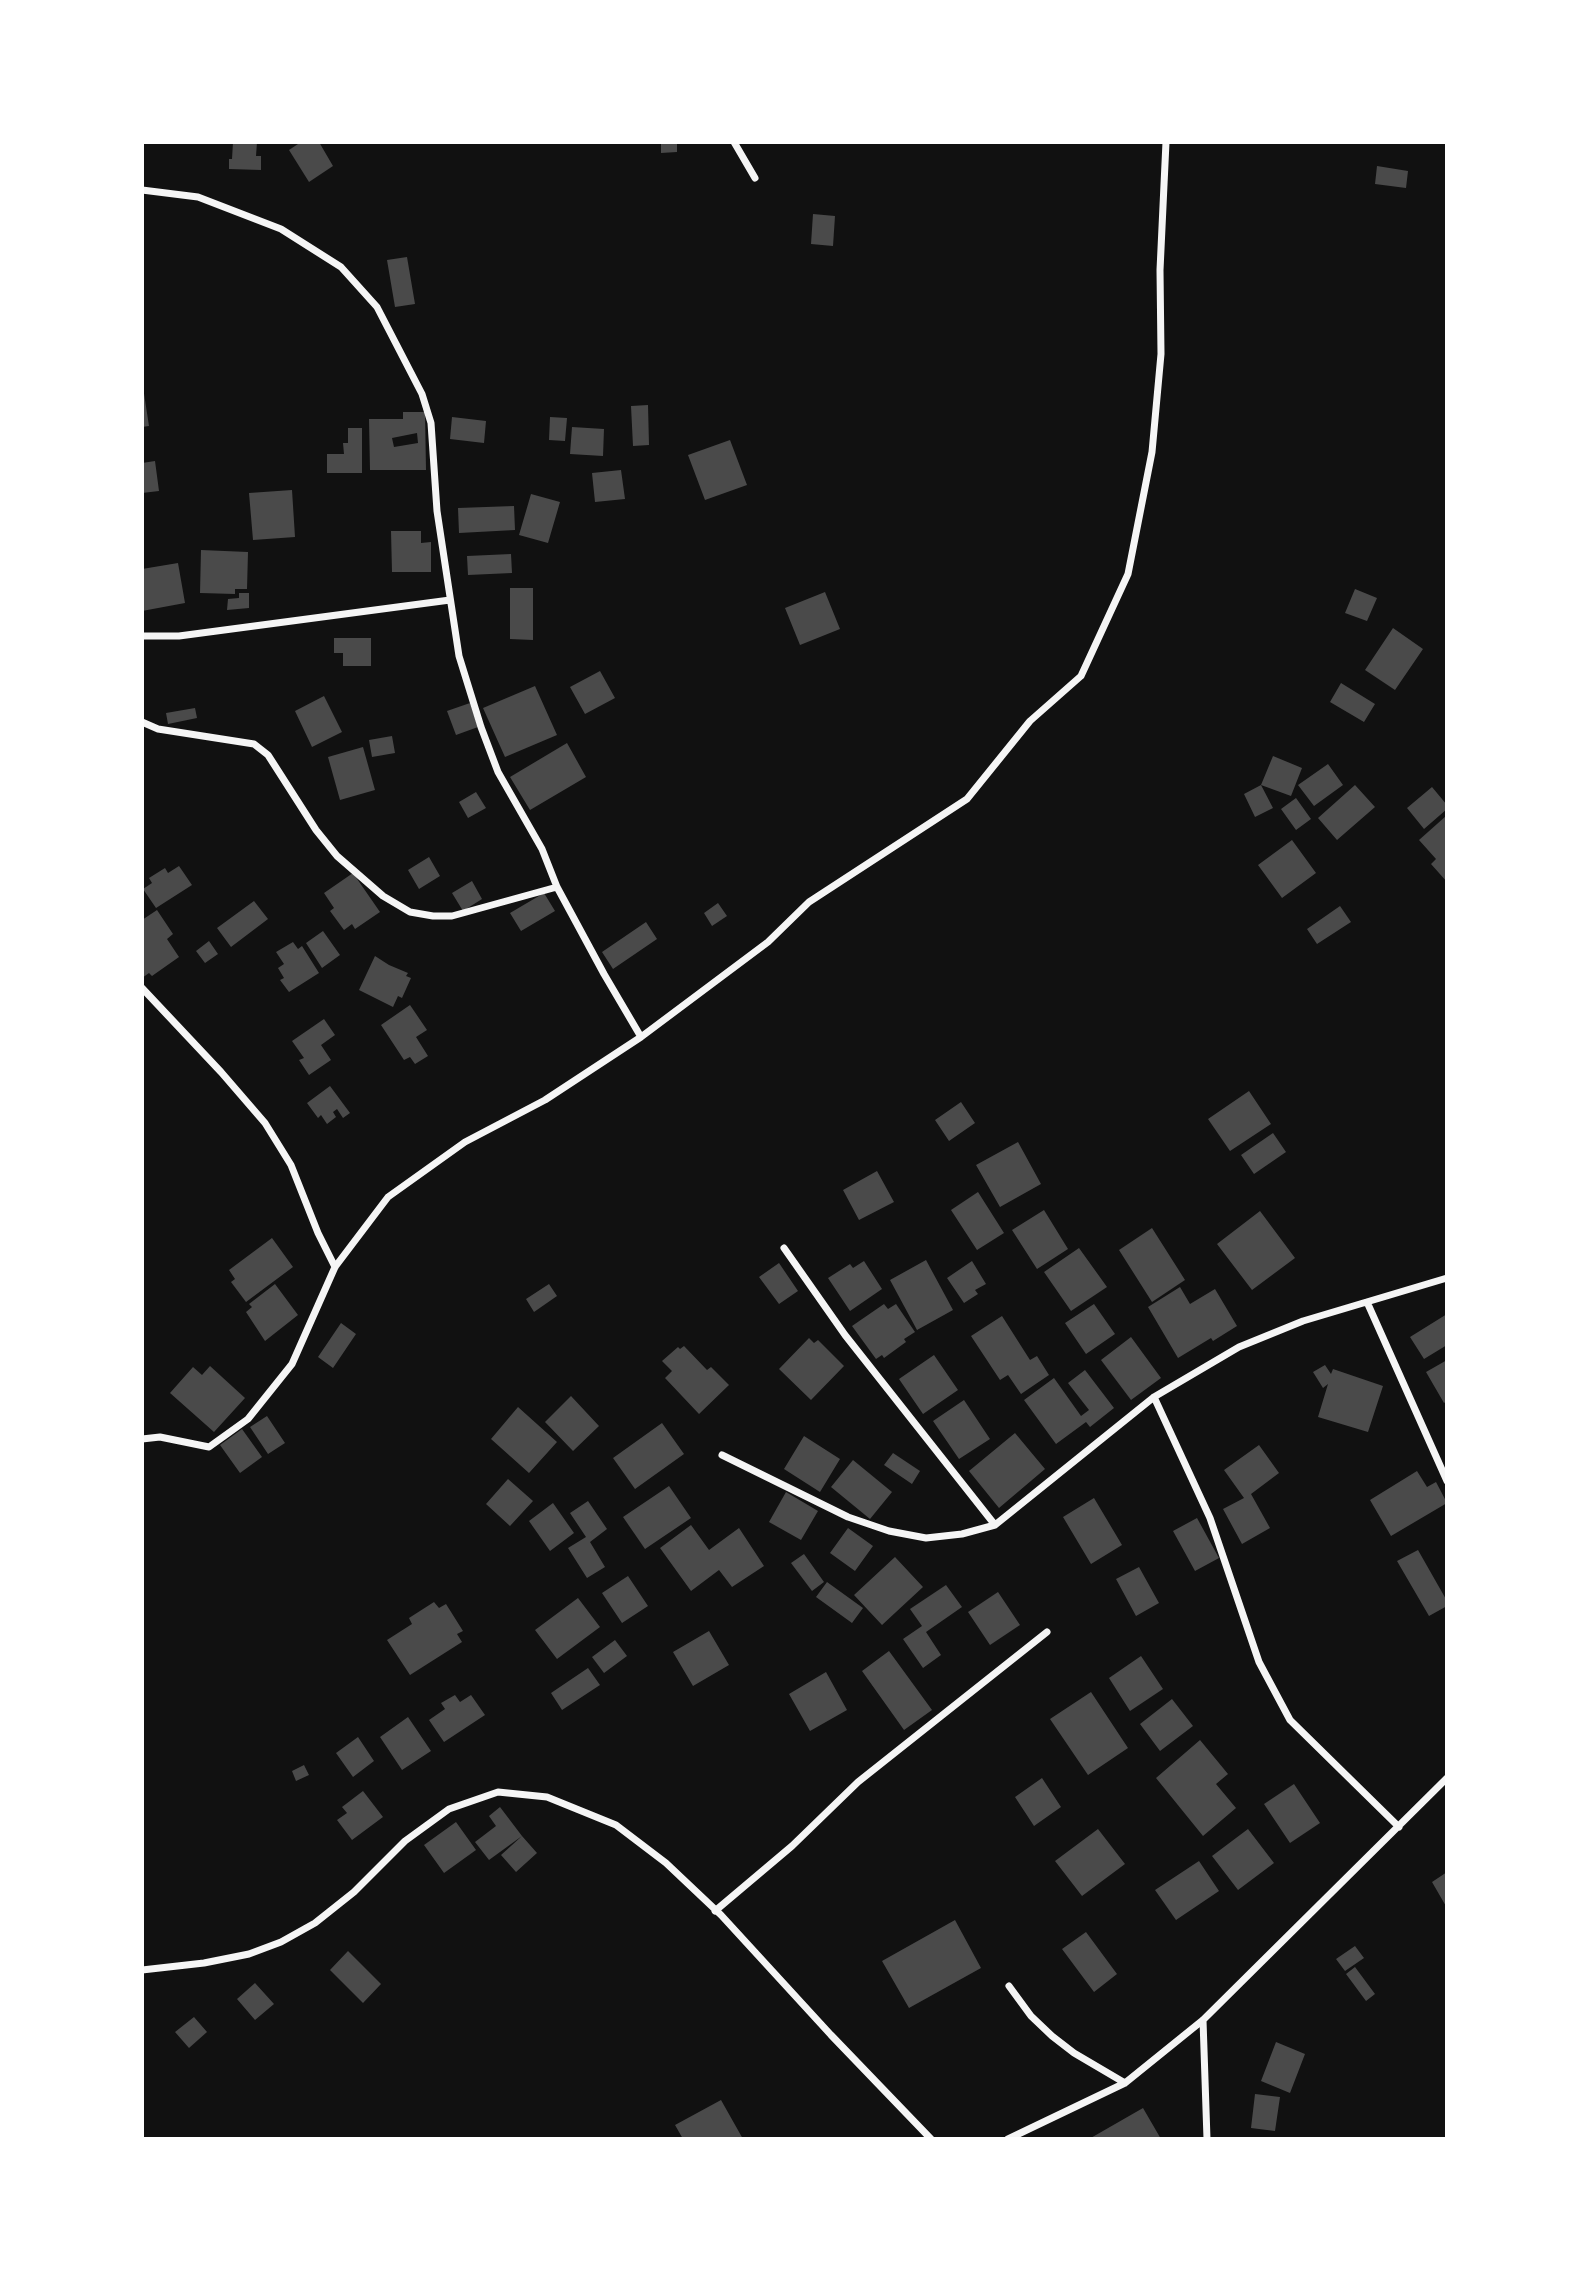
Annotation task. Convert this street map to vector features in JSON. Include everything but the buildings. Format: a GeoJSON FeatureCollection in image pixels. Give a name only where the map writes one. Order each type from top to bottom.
{"type":"FeatureCollection","features":[{"type":"Feature","properties":{"kind":"street"},"geometry":{"type":"LineString","coordinates":[[734,142],[755,178]]}},
{"type":"Feature","properties":{"kind":"street"},"geometry":{"type":"LineString","coordinates":[[142,1439],[160,1437],[209,1447],[248,1419],[292,1364],[335,1267],[388,1197],[465,1143],[545,1100],[641,1037],[768,943],[809,902],[967,799],[1030,721],[1081,677],[1129,574],[1152,452],[1161,354],[1160,270],[1166,142]]}},
{"type":"Feature","properties":{"kind":"street"},"geometry":{"type":"LineString","coordinates":[[142,190],[198,197],[282,229],[341,267],[377,307],[422,394],[431,424],[437,511],[459,656],[481,727],[498,772],[542,849],[557,887],[641,1037]]}},
{"type":"Feature","properties":{"kind":"street"},"geometry":{"type":"LineString","coordinates":[[142,636],[179,636],[450,600]]}},
{"type":"Feature","properties":{"kind":"street"},"geometry":{"type":"LineString","coordinates":[[142,722],[158,729],[254,744],[268,755],[316,831],[337,856],[383,896],[410,912],[452,916],[557,887]]}},
{"type":"Feature","properties":{"kind":"street"},"geometry":{"type":"LineString","coordinates":[[142,988],[265,1123],[291,1165],[317,1233],[335,1267]]}},
{"type":"Feature","properties":{"kind":"street"},"geometry":{"type":"LineString","coordinates":[[784,1248],[845,1335],[995,1525]]}},
{"type":"Feature","properties":{"kind":"street"},"geometry":{"type":"LineString","coordinates":[[722,1455],[848,1517],[889,1531],[926,1538],[962,1534],[995,1525],[1154,1397],[1240,1347],[1303,1321],[1447,1278]]}},
{"type":"Feature","properties":{"kind":"street"},"geometry":{"type":"LineString","coordinates":[[1367,1303],[1447,1481]]}},
{"type":"Feature","properties":{"kind":"street"},"geometry":{"type":"LineString","coordinates":[[1154,1397],[1210,1518],[1259,1662],[1290,1720],[1399,1827]]}},
{"type":"Feature","properties":{"kind":"street"},"geometry":{"type":"LineString","coordinates":[[715,1911],[792,1846],[858,1782],[1047,1632]]}},
{"type":"Feature","properties":{"kind":"street"},"geometry":{"type":"LineString","coordinates":[[1008,2139],[1125,2083],[1203,2020],[1447,1778]]}},
{"type":"Feature","properties":{"kind":"street"},"geometry":{"type":"LineString","coordinates":[[142,1970],[249,1954],[281,1942],[315,1923],[355,1892],[405,1841],[449,1809],[498,1792],[547,1797],[616,1825],[666,1863],[715,1911],[931,2139]]}},
{"type":"Feature","properties":{"kind":"street"},"geometry":{"type":"LineString","coordinates":[[1009,1986],[1031,2015],[1052,2035],[1074,2053],[1125,2083]]}},
{"type":"Feature","properties":{"kind":"street"},"geometry":{"type":"LineString","coordinates":[[1203,2020],[1208,2139]]}}]}
